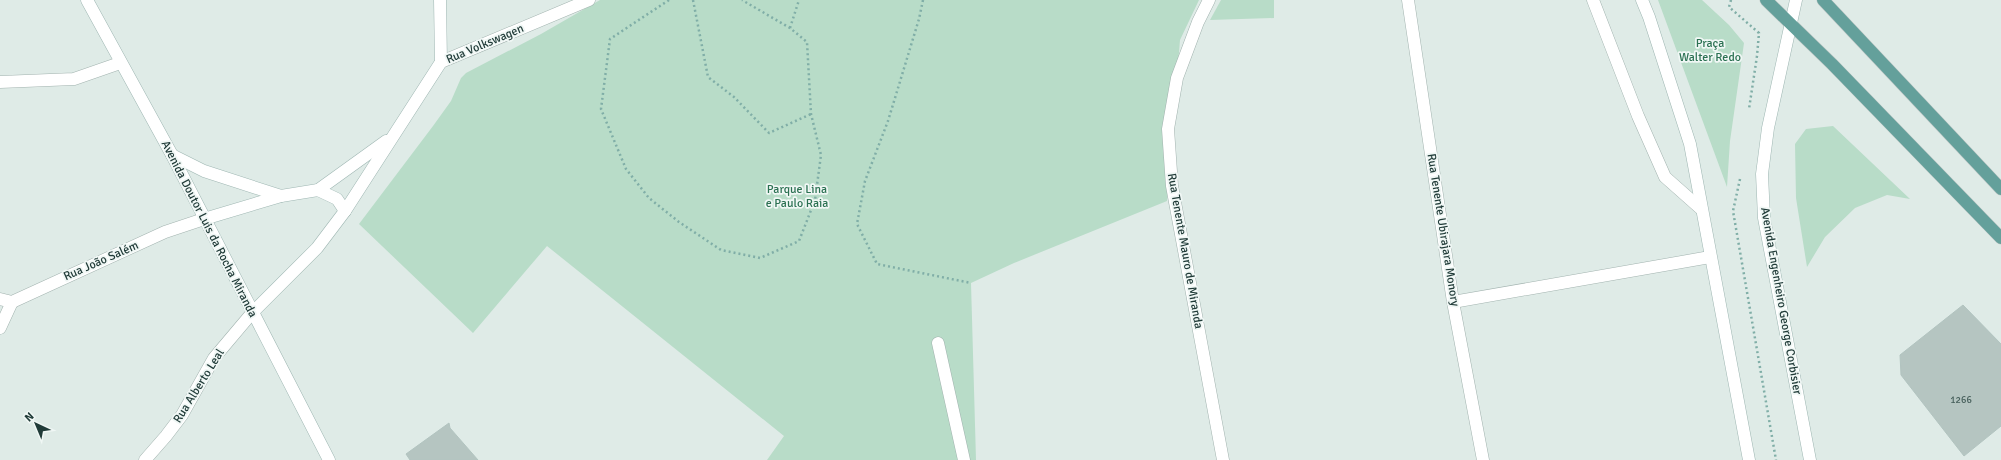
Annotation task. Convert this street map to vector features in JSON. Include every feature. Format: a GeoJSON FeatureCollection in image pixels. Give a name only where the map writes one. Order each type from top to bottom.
{"type":"FeatureCollection","features":[{"type":"Feature","properties":{"kind":"main road"},"geometry":{"type":"LineString","coordinates":[[1766,0],[1832,64],[2001,238]]}},
{"type":"Feature","properties":{"kind":"main road"},"geometry":{"type":"LineString","coordinates":[[1823,0],[2001,189]]}},
{"type":"Feature","properties":{"kind":"street","name":"Avenida Doutor Luis da Rocha Miranda"},"geometry":{"type":"LineString","coordinates":[[87,0],[172,156],[329,460]]}},
{"type":"Feature","properties":{"kind":"street"},"geometry":{"type":"LineString","coordinates":[[440,0],[442,62]]}},
{"type":"Feature","properties":{"kind":"street","name":"Rua Volkswagen"},"geometry":{"type":"LineString","coordinates":[[252,313],[317,248],[345,211],[442,62],[589,0]]}},
{"type":"Feature","properties":{"kind":"street","name":"Rua Tenente Mauro de Miranda"},"geometry":{"type":"LineString","coordinates":[[1209,0],[1198,22],[1177,78],[1168,129],[1172,186],[1223,460]]}},
{"type":"Feature","properties":{"kind":"street","name":"Rua Tenente Ubirajara Monory"},"geometry":{"type":"LineString","coordinates":[[1408,0],[1453,302],[1483,460]]}},
{"type":"Feature","properties":{"kind":"street"},"geometry":{"type":"LineString","coordinates":[[1593,0],[1638,116],[1665,177],[1700,208]]}},
{"type":"Feature","properties":{"kind":"street"},"geometry":{"type":"LineString","coordinates":[[1642,0],[1650,17],[1690,144],[1700,208],[1749,460]]}},
{"type":"Feature","properties":{"kind":"street","name":"Avenida Engenheiro George Corbisier"},"geometry":{"type":"LineString","coordinates":[[1796,0],[1770,121],[1762,174],[1764,218],[1810,460]]}},
{"type":"Feature","properties":{"kind":"street"},"geometry":{"type":"LineString","coordinates":[[0,82],[74,79],[120,63]]}},
{"type":"Feature","properties":{"kind":"street","name":"Rua Volkswagen"},"geometry":{"type":"LineString","coordinates":[[204,219],[281,196],[318,190],[392,137]]}},
{"type":"Feature","properties":{"kind":"street"},"geometry":{"type":"LineString","coordinates":[[172,156],[204,171],[281,196]]}},
{"type":"Feature","properties":{"kind":"street"},"geometry":{"type":"LineString","coordinates":[[318,190],[336,199],[345,211]]}},
{"type":"Feature","properties":{"kind":"street","name":"Rua João Salém"},"geometry":{"type":"LineString","coordinates":[[6,301],[165,232],[204,219]]}},
{"type":"Feature","properties":{"kind":"street"},"geometry":{"type":"LineString","coordinates":[[1453,302],[1710,257]]}},
{"type":"Feature","properties":{"kind":"street"},"geometry":{"type":"LineString","coordinates":[[0,328],[6,301]]}},
{"type":"Feature","properties":{"kind":"street","name":"Rua Alberto Leal"},"geometry":{"type":"LineString","coordinates":[[145,460],[182,415],[214,358],[252,313]]}},
{"type":"Feature","properties":{"kind":"street"},"geometry":{"type":"LineString","coordinates":[[938,343],[964,460]]}},
{"type":"Feature","properties":{"kind":"path"},"geometry":{"type":"LineString","coordinates":[[669,0],[610,39],[601,109],[626,169],[649,198],[667,213],[721,250],[760,258],[799,241],[815,200],[821,155],[811,114],[807,42],[790,28],[742,0]]}},
{"type":"Feature","properties":{"kind":"path"},"geometry":{"type":"LineString","coordinates":[[692,0],[708,77],[734,97],[769,133],[811,114]]}},
{"type":"Feature","properties":{"kind":"path"},"geometry":{"type":"LineString","coordinates":[[790,28],[799,0]]}},
{"type":"Feature","properties":{"kind":"path"},"geometry":{"type":"LineString","coordinates":[[922,0],[919,19],[888,121],[864,182],[857,224],[876,264],[971,283]]}},
{"type":"Feature","properties":{"kind":"path"},"geometry":{"type":"LineString","coordinates":[[1729,7],[1731,0]]}},
{"type":"Feature","properties":{"kind":"green space","name":"Parque Lina e Paulo Raia"},"geometry":{"type":"Polygon","coordinates":[[[600,0],[1199,0],[1180,40],[1167,201],[1014,263],[971,283],[976,460],[767,460],[784,436],[547,246],[473,333],[359,224],[451,101],[461,78],[466,73],[541,34],[600,0]]]}},
{"type":"Feature","properties":{"kind":"green space"},"geometry":{"type":"Polygon","coordinates":[[[1221,0],[1274,0],[1274,18],[1210,20],[1221,0]]]}},
{"type":"Feature","properties":{"kind":"green space","name":"Praça Walter Redo"},"geometry":{"type":"Polygon","coordinates":[[[1658,0],[1702,0],[1729,25],[1744,43],[1730,141],[1727,187],[1658,0]]]}},
{"type":"Feature","properties":{"kind":"green space"},"geometry":{"type":"Polygon","coordinates":[[[1833,126],[1910,199],[1887,195],[1855,208],[1825,237],[1807,267],[1796,198],[1795,144],[1806,129],[1833,126]]]}},
{"type":"Feature","properties":{"kind":"building"},"geometry":{"type":"Polygon","coordinates":[[[1963,305],[2001,344],[2001,426],[1964,456],[1901,375],[1900,355],[1963,305]]]}},
{"type":"Feature","properties":{"kind":"building"},"geometry":{"type":"Polygon","coordinates":[[[449,423],[450,428],[478,460],[410,460],[406,454],[449,423]]]}}]}
